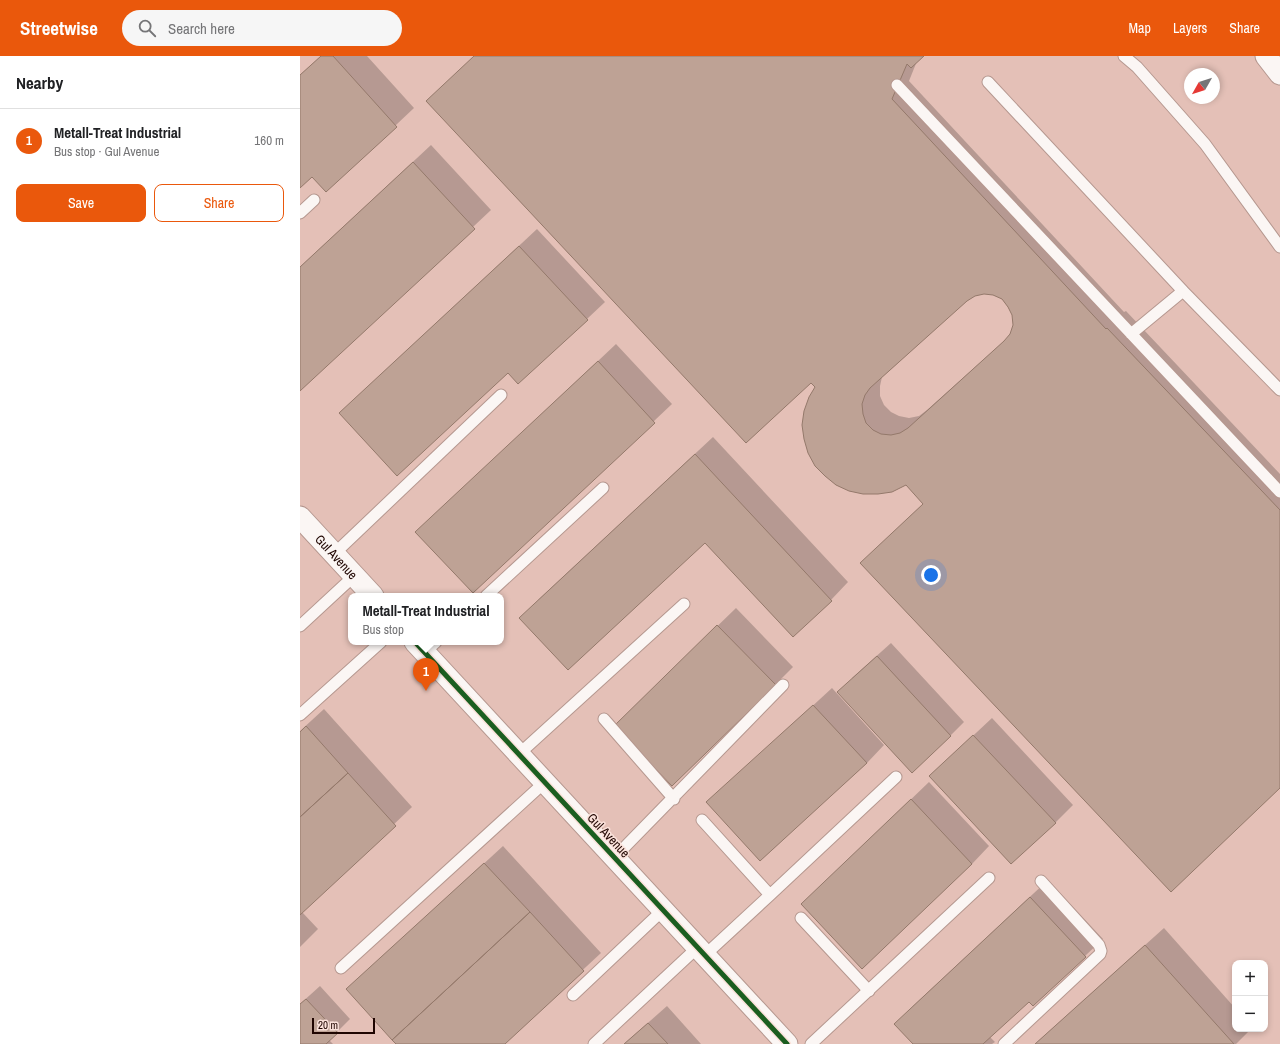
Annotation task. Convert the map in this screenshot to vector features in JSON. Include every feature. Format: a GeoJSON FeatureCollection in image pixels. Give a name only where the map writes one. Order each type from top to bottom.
{"type":"FeatureCollection","features":[{"type":"Feature","properties":{"kind":"street"},"geometry":{"type":"LineString","coordinates":[[1266,56],[1280,74]]}},
{"type":"Feature","properties":{"kind":"street","name":"Gul Avenue"},"geometry":{"type":"LineString","coordinates":[[300,517],[370,593]]}},
{"type":"Feature","properties":{"kind":"street","name":"Gul Avenue"},"geometry":{"type":"LineString","coordinates":[[425,645],[519,754],[788,1044]]}},
{"type":"Feature","properties":{"kind":"lane"},"geometry":{"type":"LineString","coordinates":[[1124,56],[1137,67],[1205,144],[1280,247]]}},
{"type":"Feature","properties":{"kind":"lane"},"geometry":{"type":"LineString","coordinates":[[988,82],[1182,291],[1280,390]]}},
{"type":"Feature","properties":{"kind":"lane"},"geometry":{"type":"LineString","coordinates":[[898,85],[1280,492]]}},
{"type":"Feature","properties":{"kind":"lane"},"geometry":{"type":"LineString","coordinates":[[300,213],[314,200]]}},
{"type":"Feature","properties":{"kind":"lane"},"geometry":{"type":"LineString","coordinates":[[1131,334],[1182,291]]}},
{"type":"Feature","properties":{"kind":"lane"},"geometry":{"type":"LineString","coordinates":[[334,554],[501,395]]}},
{"type":"Feature","properties":{"kind":"lane"},"geometry":{"type":"LineString","coordinates":[[489,593],[604,488]]}},
{"type":"Feature","properties":{"kind":"lane"},"geometry":{"type":"LineString","coordinates":[[300,626],[354,576]]}},
{"type":"Feature","properties":{"kind":"lane"},"geometry":{"type":"LineString","coordinates":[[519,754],[684,604]]}},
{"type":"Feature","properties":{"kind":"lane"},"geometry":{"type":"LineString","coordinates":[[300,715],[378,645]]}},
{"type":"Feature","properties":{"kind":"lane"},"geometry":{"type":"LineString","coordinates":[[615,857],[783,685]]}},
{"type":"Feature","properties":{"kind":"lane"},"geometry":{"type":"LineString","coordinates":[[604,719],[674,798]]}},
{"type":"Feature","properties":{"kind":"lane"},"geometry":{"type":"LineString","coordinates":[[594,1044],[701,951],[770,895],[896,777]]}},
{"type":"Feature","properties":{"kind":"lane"},"geometry":{"type":"LineString","coordinates":[[341,968],[545,782]]}},
{"type":"Feature","properties":{"kind":"lane"},"geometry":{"type":"LineString","coordinates":[[702,820],[770,895]]}},
{"type":"Feature","properties":{"kind":"lane"},"geometry":{"type":"LineString","coordinates":[[812,1044],[989,878]]}},
{"type":"Feature","properties":{"kind":"lane"},"geometry":{"type":"LineString","coordinates":[[1004,1044],[1100,954],[1101,951],[1099,945],[1041,881]]}},
{"type":"Feature","properties":{"kind":"lane"},"geometry":{"type":"LineString","coordinates":[[573,995],[663,910]]}},
{"type":"Feature","properties":{"kind":"lane"},"geometry":{"type":"LineString","coordinates":[[801,918],[869,991]]}},
{"type":"Feature","properties":{"kind":"building"},"geometry":{"type":"Polygon","coordinates":[[[321,56],[333,56],[397,127],[326,192],[312,177],[300,188],[300,75],[321,56]]]}},
{"type":"Feature","properties":{"kind":"building"},"geometry":{"type":"Polygon","coordinates":[[[474,56],[924,56],[911,68],[907,64],[892,99],[1106,329],[1107,328],[1280,510],[1280,788],[1171,892],[860,563],[923,504],[906,485],[892,492],[878,494],[863,494],[849,491],[836,485],[815,466],[808,453],[802,425],[804,411],[809,397],[815,387],[811,383],[746,443],[426,101],[474,56]],[[984,294],[975,296],[967,301],[870,388],[865,395],[862,404],[866,423],[873,430],[881,434],[891,435],[900,433],[908,428],[1004,341],[1010,334],[1013,325],[1012,315],[1002,299],[993,295],[984,294]]]}},
{"type":"Feature","properties":{"kind":"building"},"geometry":{"type":"Polygon","coordinates":[[[413,162],[475,229],[300,391],[300,267],[413,162]]]}},
{"type":"Feature","properties":{"kind":"building"},"geometry":{"type":"Polygon","coordinates":[[[519,246],[588,320],[518,384],[508,373],[397,476],[339,413],[519,246]]]}},
{"type":"Feature","properties":{"kind":"building"},"geometry":{"type":"Polygon","coordinates":[[[598,361],[655,423],[473,593],[415,532],[598,361]]]}},
{"type":"Feature","properties":{"kind":"building"},"geometry":{"type":"Polygon","coordinates":[[[695,454],[832,601],[793,637],[705,543],[568,670],[519,618],[695,454]]]}},
{"type":"Feature","properties":{"kind":"building"},"geometry":{"type":"Polygon","coordinates":[[[717,625],[776,685],[672,786],[614,726],[717,625]]]}},
{"type":"Feature","properties":{"kind":"building"},"geometry":{"type":"Polygon","coordinates":[[[877,656],[951,736],[912,773],[837,692],[877,656]]]}},
{"type":"Feature","properties":{"kind":"building"},"geometry":{"type":"Polygon","coordinates":[[[813,705],[867,763],[760,861],[706,802],[813,705]]]}},
{"type":"Feature","properties":{"kind":"building"},"geometry":{"type":"Polygon","coordinates":[[[306,726],[348,773],[300,817],[300,732],[306,726]]]}},
{"type":"Feature","properties":{"kind":"building"},"geometry":{"type":"Polygon","coordinates":[[[973,735],[1056,823],[1011,864],[929,776],[973,735]]]}},
{"type":"Feature","properties":{"kind":"building"},"geometry":{"type":"Polygon","coordinates":[[[348,773],[396,826],[300,915],[300,817],[348,773]]]}},
{"type":"Feature","properties":{"kind":"building"},"geometry":{"type":"Polygon","coordinates":[[[911,799],[972,864],[862,969],[801,904],[911,799]]]}},
{"type":"Feature","properties":{"kind":"building"},"geometry":{"type":"Polygon","coordinates":[[[484,863],[530,912],[392,1040],[346,989],[484,863]]]}},
{"type":"Feature","properties":{"kind":"building"},"geometry":{"type":"Polygon","coordinates":[[[1030,897],[1086,957],[1033,1006],[1029,1002],[983,1044],[913,1044],[894,1024],[1030,897]]]}},
{"type":"Feature","properties":{"kind":"building"},"geometry":{"type":"Polygon","coordinates":[[[530,912],[584,971],[505,1044],[396,1044],[392,1040],[530,912]]]}},
{"type":"Feature","properties":{"kind":"building"},"geometry":{"type":"Polygon","coordinates":[[[1145,945],[1234,1044],[1035,1044],[1145,945]]]}},
{"type":"Feature","properties":{"kind":"building"},"geometry":{"type":"Polygon","coordinates":[[[306,999],[338,1033],[326,1044],[300,1044],[300,1004],[306,999]]]}},
{"type":"Feature","properties":{"kind":"building"},"geometry":{"type":"Polygon","coordinates":[[[648,1023],[668,1044],[624,1044],[648,1023]]]}},
{"type":"Feature","properties":{"kind":"cycle path"},"geometry":{"type":"LineString","coordinates":[[418,645],[787,1044]]}},
{"type":"Feature","properties":{"kind":"place","name":"Metall-Treat Industrial"},"geometry":{"type":"Point","coordinates":[426,691]}}]}
